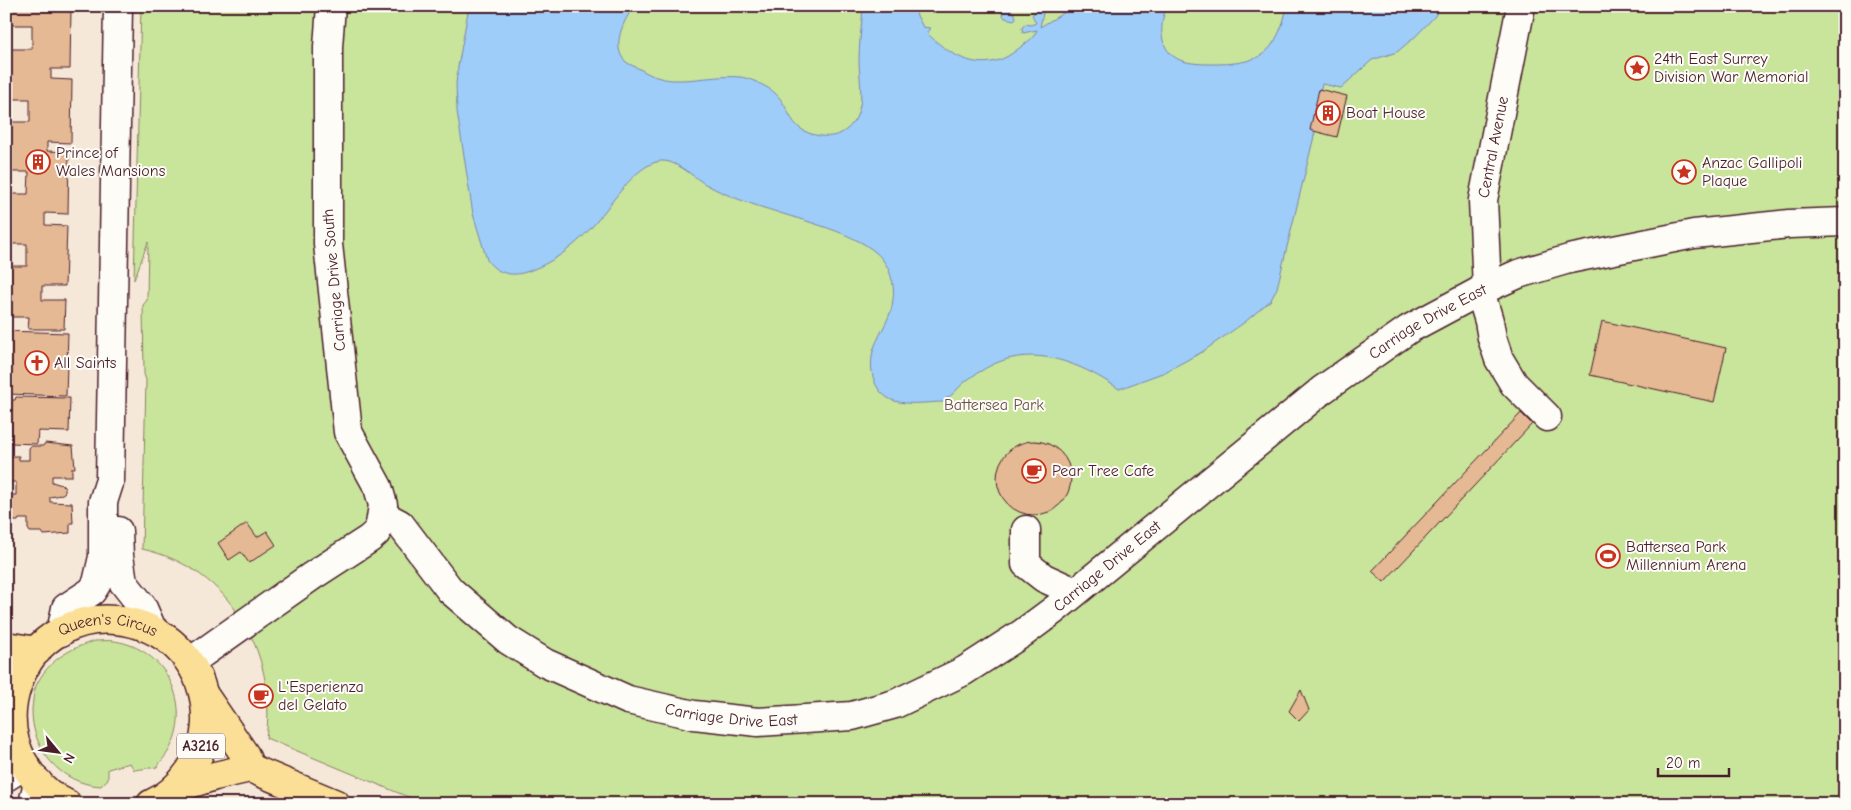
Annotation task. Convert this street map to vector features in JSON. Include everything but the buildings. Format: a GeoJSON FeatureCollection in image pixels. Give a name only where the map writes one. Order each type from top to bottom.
{"type":"FeatureCollection","features":[{"type":"Feature","properties":{"kind":"main road","name":"Queen's Circus"},"geometry":{"type":"LineString","coordinates":[[67,804],[26,782],[9,722],[14,694],[27,664],[37,651],[52,638],[75,625],[106,619],[137,623],[167,638],[190,662],[204,695],[206,728],[196,759],[188,773],[159,800]]}},
{"type":"Feature","properties":{"kind":"main road"},"geometry":{"type":"LineString","coordinates":[[6,646],[37,651]]}},
{"type":"Feature","properties":{"kind":"main road","name":"A3216"},"geometry":{"type":"LineString","coordinates":[[159,800],[215,776],[250,768],[245,756],[204,695]]}},
{"type":"Feature","properties":{"kind":"main road"},"geometry":{"type":"LineString","coordinates":[[250,768],[336,804]]}},
{"type":"Feature","properties":{"kind":"street"},"geometry":{"type":"LineString","coordinates":[[118,6],[110,480],[117,505],[119,556],[123,582],[142,606],[152,629]]}},
{"type":"Feature","properties":{"kind":"street","name":"Carriage Drive South"},"geometry":{"type":"LineString","coordinates":[[331,6],[328,47],[329,256],[348,432],[378,487],[383,505],[383,514]]}},
{"type":"Feature","properties":{"kind":"street","name":"Central Avenue"},"geometry":{"type":"LineString","coordinates":[[1521,6],[1483,200],[1484,290],[1492,338],[1500,359],[1514,384],[1546,416]]}},
{"type":"Feature","properties":{"kind":"street","name":"Carriage Drive East"},"geometry":{"type":"LineString","coordinates":[[383,514],[400,524],[450,590],[508,640],[545,663],[628,700],[694,715],[758,722],[852,716],[895,704],[964,672],[1023,633],[1322,390],[1409,329],[1484,290],[1518,274],[1569,259],[1694,234],[1789,224],[1845,222]]}},
{"type":"Feature","properties":{"kind":"street"},"geometry":{"type":"LineString","coordinates":[[61,632],[66,608],[92,592],[97,583],[102,557],[103,502],[110,480]]}},
{"type":"Feature","properties":{"kind":"street"},"geometry":{"type":"LineString","coordinates":[[190,662],[312,576],[369,539],[376,533],[383,514]]}},
{"type":"Feature","properties":{"kind":"street"},"geometry":{"type":"LineString","coordinates":[[1026,530],[1026,564],[1044,578],[1075,592]]}},
{"type":"Feature","properties":{"kind":"green space","name":"Battersea Park"},"geometry":{"type":"Polygon","coordinates":[[[141,6],[1845,6],[1845,804],[425,804],[266,738],[268,706],[264,675],[255,646],[242,619],[223,595],[200,575],[173,559],[142,549],[146,380],[144,374],[143,305],[147,300],[148,242],[134,280],[141,6]]]}},
{"type":"Feature","properties":{"kind":"green space"},"geometry":{"type":"Polygon","coordinates":[[[95,641],[114,641],[132,646],[148,655],[161,667],[171,682],[178,716],[176,734],[168,752],[157,767],[134,770],[130,763],[108,769],[108,779],[101,786],[86,784],[73,779],[51,762],[37,738],[33,724],[32,709],[35,688],[46,669],[68,652],[95,641]]]}},
{"type":"Feature","properties":{"kind":"water"},"geometry":{"type":"Polygon","coordinates":[[[469,6],[634,6],[623,26],[619,41],[621,56],[626,62],[659,78],[680,80],[740,77],[750,80],[776,94],[794,123],[800,128],[809,133],[828,136],[837,135],[846,130],[853,123],[860,106],[859,53],[863,6],[912,6],[923,27],[930,28],[927,33],[937,42],[959,57],[982,63],[994,62],[1006,57],[1029,41],[1037,30],[1023,33],[1022,28],[1025,24],[1031,25],[1036,23],[1032,15],[1040,7],[1043,13],[1040,27],[1075,6],[1167,6],[1164,13],[1162,36],[1168,50],[1180,60],[1197,64],[1214,64],[1244,62],[1266,52],[1275,41],[1284,20],[1287,6],[1440,6],[1435,16],[1397,52],[1372,60],[1341,88],[1322,84],[1312,122],[1317,124],[1277,288],[1271,300],[1245,322],[1202,352],[1165,372],[1119,389],[1086,370],[1069,363],[1052,358],[1016,357],[999,362],[977,373],[962,384],[944,402],[904,403],[884,395],[878,389],[872,373],[871,365],[874,348],[888,318],[893,295],[893,285],[889,271],[877,253],[866,245],[836,231],[751,204],[724,193],[667,161],[651,164],[641,170],[623,188],[584,235],[553,260],[535,269],[515,274],[504,273],[495,268],[487,260],[473,214],[457,111],[456,84],[469,6]]]}},
{"type":"Feature","properties":{"kind":"water"},"geometry":{"type":"Polygon","coordinates":[[[1001,6],[1011,10],[1016,18],[1014,20],[1005,18],[1001,6]]]}},
{"type":"Feature","properties":{"kind":"place","name":"24th East Surrey Division War Memorial"},"geometry":{"type":"Point","coordinates":[1637,68]}},
{"type":"Feature","properties":{"kind":"place","name":"Boat House"},"geometry":{"type":"Point","coordinates":[1328,113]}},
{"type":"Feature","properties":{"kind":"place","name":"Prince of Wales Mansions"},"geometry":{"type":"Point","coordinates":[38,162]}},
{"type":"Feature","properties":{"kind":"place","name":"Anzac Gallipoli Plaque"},"geometry":{"type":"Point","coordinates":[1684,172]}},
{"type":"Feature","properties":{"kind":"place","name":"All Saints"},"geometry":{"type":"Point","coordinates":[37,363]}},
{"type":"Feature","properties":{"kind":"place","name":"Pear Tree Cafe"},"geometry":{"type":"Point","coordinates":[1034,471]}},
{"type":"Feature","properties":{"kind":"place","name":"Battersea Park Millennium Arena"},"geometry":{"type":"Point","coordinates":[1608,556]}},
{"type":"Feature","properties":{"kind":"place","name":"L'Esperienza del Gelato"},"geometry":{"type":"Point","coordinates":[261,696]}}]}
